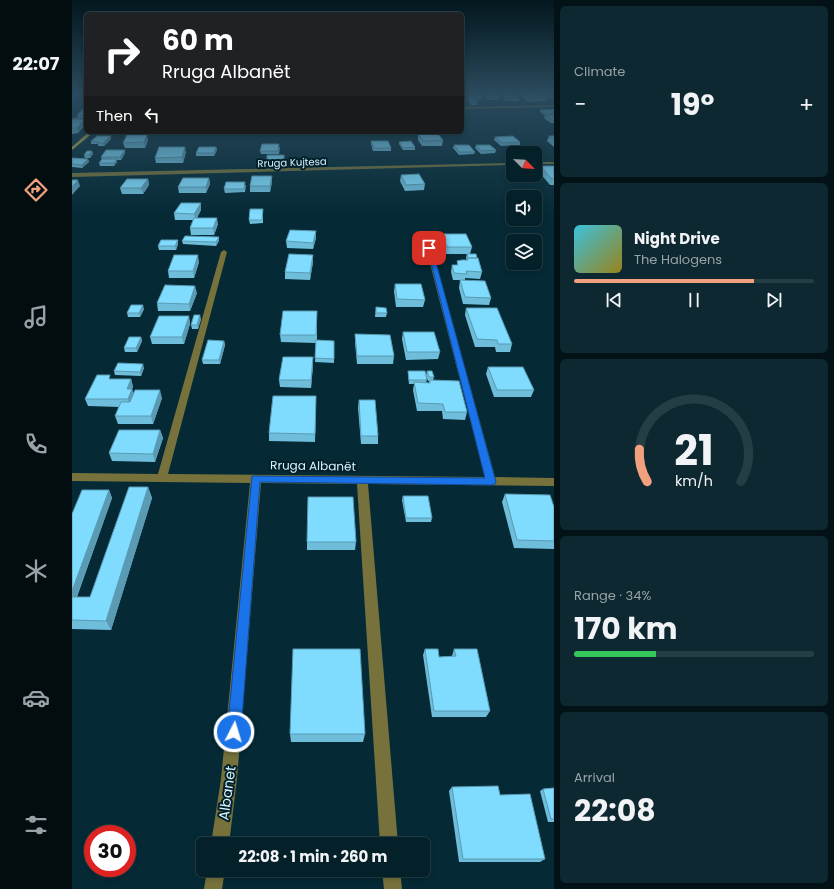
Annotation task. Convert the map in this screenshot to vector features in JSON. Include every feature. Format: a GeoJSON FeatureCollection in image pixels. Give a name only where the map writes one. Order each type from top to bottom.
{"type":"FeatureCollection","features":[{"type":"Feature","properties":{"kind":"main road"},"geometry":{"type":"LineString","coordinates":[[72,149],[90,134]]}},
{"type":"Feature","properties":{"kind":"street"},"geometry":{"type":"LineString","coordinates":[[542,163],[554,162]]}},
{"type":"Feature","properties":{"kind":"street","name":"Rruga Kujtesa"},"geometry":{"type":"LineString","coordinates":[[72,175],[223,173],[506,164]]}},
{"type":"Feature","properties":{"kind":"street"},"geometry":{"type":"LineString","coordinates":[[429,248],[491,482]]}},
{"type":"Feature","properties":{"kind":"street"},"geometry":{"type":"LineString","coordinates":[[162,478],[224,252]]}},
{"type":"Feature","properties":{"kind":"street","name":"Rruga Albanët"},"geometry":{"type":"LineString","coordinates":[[72,477],[554,482]]}},
{"type":"Feature","properties":{"kind":"street","name":"Albanet"},"geometry":{"type":"LineString","coordinates":[[221,837],[229,779],[256,479]]}},
{"type":"Feature","properties":{"kind":"street"},"geometry":{"type":"LineString","coordinates":[[362,480],[388,837]]}},
{"type":"Feature","properties":{"kind":"street"},"geometry":{"type":"LineString","coordinates":[[213,889],[215,877]]}},
{"type":"Feature","properties":{"kind":"street"},"geometry":{"type":"LineString","coordinates":[[392,877],[393,889]]}},
{"type":"Feature","properties":{"kind":"building"},"geometry":{"type":"Polygon","coordinates":[[[418,134],[438,134],[443,140],[423,141],[418,134]]]}},
{"type":"Feature","properties":{"kind":"building"},"geometry":{"type":"Polygon","coordinates":[[[127,135],[147,135],[144,142],[123,143],[127,135]]]}},
{"type":"Feature","properties":{"kind":"building"},"geometry":{"type":"Polygon","coordinates":[[[97,136],[111,136],[103,143],[91,141],[97,136]]]}},
{"type":"Feature","properties":{"kind":"building"},"geometry":{"type":"Polygon","coordinates":[[[513,136],[520,142],[502,143],[495,137],[513,136]]]}},
{"type":"Feature","properties":{"kind":"building"},"geometry":{"type":"Polygon","coordinates":[[[371,141],[388,141],[391,148],[374,148],[371,141]]]}},
{"type":"Feature","properties":{"kind":"building"},"geometry":{"type":"Polygon","coordinates":[[[411,141],[415,147],[403,148],[399,142],[411,141]]]}},
{"type":"Feature","properties":{"kind":"building"},"geometry":{"type":"Polygon","coordinates":[[[262,144],[279,144],[278,151],[260,151],[262,144]]]}},
{"type":"Feature","properties":{"kind":"building"},"geometry":{"type":"Polygon","coordinates":[[[454,145],[469,145],[475,152],[459,152],[454,145]]]}},
{"type":"Feature","properties":{"kind":"building"},"geometry":{"type":"Polygon","coordinates":[[[476,145],[490,145],[496,150],[481,151],[476,145]]]}},
{"type":"Feature","properties":{"kind":"building"},"geometry":{"type":"Polygon","coordinates":[[[159,147],[185,147],[182,157],[155,158],[159,147]]]}},
{"type":"Feature","properties":{"kind":"building"},"geometry":{"type":"Polygon","coordinates":[[[199,147],[216,147],[214,153],[196,153],[199,147]]]}},
{"type":"Feature","properties":{"kind":"building"},"geometry":{"type":"Polygon","coordinates":[[[106,150],[125,150],[120,157],[101,157],[106,150]]]}},
{"type":"Feature","properties":{"kind":"building"},"geometry":{"type":"Polygon","coordinates":[[[87,151],[92,151],[89,155],[84,155],[87,151]]]}},
{"type":"Feature","properties":{"kind":"building"},"geometry":{"type":"Polygon","coordinates":[[[267,155],[284,155],[284,159],[267,160],[267,155]]]}},
{"type":"Feature","properties":{"kind":"building"},"geometry":{"type":"Polygon","coordinates":[[[72,158],[88,159],[82,165],[72,164],[72,158]]]}},
{"type":"Feature","properties":{"kind":"building"},"geometry":{"type":"Polygon","coordinates":[[[102,159],[117,159],[114,163],[99,163],[102,159]]]}},
{"type":"Feature","properties":{"kind":"building"},"geometry":{"type":"Polygon","coordinates":[[[542,166],[554,166],[554,179],[552,179],[542,168],[542,166]]]}},
{"type":"Feature","properties":{"kind":"building"},"geometry":{"type":"Polygon","coordinates":[[[419,174],[425,184],[406,185],[401,175],[419,174]]]}},
{"type":"Feature","properties":{"kind":"building"},"geometry":{"type":"Polygon","coordinates":[[[252,176],[272,176],[270,186],[250,186],[252,176]]]}},
{"type":"Feature","properties":{"kind":"building"},"geometry":{"type":"Polygon","coordinates":[[[183,178],[209,178],[206,187],[178,187],[183,178]]]}},
{"type":"Feature","properties":{"kind":"building"},"geometry":{"type":"Polygon","coordinates":[[[127,179],[148,179],[141,188],[120,188],[127,179]]]}},
{"type":"Feature","properties":{"kind":"building"},"geometry":{"type":"Polygon","coordinates":[[[72,180],[78,180],[72,187],[72,180]]]}},
{"type":"Feature","properties":{"kind":"building"},"geometry":{"type":"Polygon","coordinates":[[[226,182],[245,182],[244,189],[224,189],[226,182]]]}},
{"type":"Feature","properties":{"kind":"building"},"geometry":{"type":"Polygon","coordinates":[[[181,203],[201,203],[194,214],[174,213],[181,203]]]}},
{"type":"Feature","properties":{"kind":"building"},"geometry":{"type":"Polygon","coordinates":[[[250,209],[263,209],[262,220],[249,220],[250,209]]]}},
{"type":"Feature","properties":{"kind":"building"},"geometry":{"type":"Polygon","coordinates":[[[194,218],[217,218],[213,228],[190,228],[194,218]]]}},
{"type":"Feature","properties":{"kind":"building"},"geometry":{"type":"Polygon","coordinates":[[[290,230],[316,231],[313,243],[286,241],[290,230]]]}},
{"type":"Feature","properties":{"kind":"building"},"geometry":{"type":"Polygon","coordinates":[[[442,234],[466,234],[472,247],[447,247],[442,234]]]}},
{"type":"Feature","properties":{"kind":"building"},"geometry":{"type":"Polygon","coordinates":[[[185,236],[219,237],[216,242],[182,241],[185,236]]]}},
{"type":"Feature","properties":{"kind":"building"},"geometry":{"type":"Polygon","coordinates":[[[161,240],[178,240],[175,246],[158,246],[161,240]]]}},
{"type":"Feature","properties":{"kind":"building"},"geometry":{"type":"Polygon","coordinates":[[[289,254],[313,255],[310,273],[285,272],[289,254]]]}},
{"type":"Feature","properties":{"kind":"building"},"geometry":{"type":"Polygon","coordinates":[[[467,254],[476,254],[477,258],[468,258],[467,254]]]}},
{"type":"Feature","properties":{"kind":"building"},"geometry":{"type":"Polygon","coordinates":[[[174,255],[198,255],[193,271],[168,271],[174,255]]]}},
{"type":"Feature","properties":{"kind":"building"},"geometry":{"type":"Polygon","coordinates":[[[467,258],[478,258],[482,272],[466,271],[467,274],[454,273],[452,265],[458,265],[457,261],[468,260],[467,258]]]}},
{"type":"Feature","properties":{"kind":"building"},"geometry":{"type":"Polygon","coordinates":[[[460,280],[485,281],[491,298],[465,297],[460,280]]]}},
{"type":"Feature","properties":{"kind":"building"},"geometry":{"type":"Polygon","coordinates":[[[395,284],[421,284],[425,300],[397,299],[395,284]]]}},
{"type":"Feature","properties":{"kind":"building"},"geometry":{"type":"Polygon","coordinates":[[[165,285],[195,286],[189,304],[157,303],[165,285]]]}},
{"type":"Feature","properties":{"kind":"building"},"geometry":{"type":"Polygon","coordinates":[[[131,305],[143,305],[139,313],[127,313],[131,305]]]}},
{"type":"Feature","properties":{"kind":"building"},"geometry":{"type":"Polygon","coordinates":[[[376,307],[386,308],[387,313],[376,313],[376,307]]]}},
{"type":"Feature","properties":{"kind":"building"},"geometry":{"type":"Polygon","coordinates":[[[466,308],[497,308],[512,344],[498,344],[497,340],[477,339],[466,308]]]}},
{"type":"Feature","properties":{"kind":"building"},"geometry":{"type":"Polygon","coordinates":[[[283,311],[317,311],[316,335],[280,335],[283,311]]]}},
{"type":"Feature","properties":{"kind":"building"},"geometry":{"type":"Polygon","coordinates":[[[194,315],[200,315],[197,325],[191,325],[194,315]]]}},
{"type":"Feature","properties":{"kind":"building"},"geometry":{"type":"Polygon","coordinates":[[[159,316],[189,316],[182,337],[150,337],[159,316]]]}},
{"type":"Feature","properties":{"kind":"building"},"geometry":{"type":"Polygon","coordinates":[[[403,332],[434,332],[440,352],[407,352],[403,332]]]}},
{"type":"Feature","properties":{"kind":"building"},"geometry":{"type":"Polygon","coordinates":[[[355,334],[390,335],[394,356],[357,356],[355,334]]]}},
{"type":"Feature","properties":{"kind":"building"},"geometry":{"type":"Polygon","coordinates":[[[129,337],[141,337],[136,348],[124,348],[129,337]]]}},
{"type":"Feature","properties":{"kind":"building"},"geometry":{"type":"Polygon","coordinates":[[[208,340],[224,341],[219,360],[202,360],[208,340]]]}},
{"type":"Feature","properties":{"kind":"building"},"geometry":{"type":"Polygon","coordinates":[[[316,340],[334,341],[334,359],[315,358],[316,340]]]}},
{"type":"Feature","properties":{"kind":"building"},"geometry":{"type":"Polygon","coordinates":[[[283,357],[313,357],[311,380],[279,380],[283,357]]]}},
{"type":"Feature","properties":{"kind":"building"},"geometry":{"type":"Polygon","coordinates":[[[118,363],[143,364],[140,372],[114,371],[118,363]]]}},
{"type":"Feature","properties":{"kind":"building"},"geometry":{"type":"Polygon","coordinates":[[[488,367],[523,367],[534,390],[497,390],[488,367]]]}},
{"type":"Feature","properties":{"kind":"building"},"geometry":{"type":"Polygon","coordinates":[[[408,371],[425,371],[427,380],[409,380],[408,371]]]}},
{"type":"Feature","properties":{"kind":"building"},"geometry":{"type":"Polygon","coordinates":[[[427,371],[432,371],[434,377],[429,377],[427,371]]]}},
{"type":"Feature","properties":{"kind":"building"},"geometry":{"type":"Polygon","coordinates":[[[97,375],[110,375],[109,379],[131,379],[127,389],[132,389],[128,399],[85,399],[97,375]]]}},
{"type":"Feature","properties":{"kind":"building"},"geometry":{"type":"Polygon","coordinates":[[[430,380],[459,381],[467,412],[445,412],[443,404],[418,403],[414,382],[430,383],[430,380]]]}},
{"type":"Feature","properties":{"kind":"building"},"geometry":{"type":"Polygon","coordinates":[[[135,390],[160,390],[151,416],[115,416],[121,402],[130,402],[135,390]]]}},
{"type":"Feature","properties":{"kind":"building"},"geometry":{"type":"Polygon","coordinates":[[[273,396],[316,396],[315,434],[269,433],[273,396]]]}},
{"type":"Feature","properties":{"kind":"building"},"geometry":{"type":"Polygon","coordinates":[[[359,400],[375,400],[378,436],[361,436],[359,400]]]}},
{"type":"Feature","properties":{"kind":"building"},"geometry":{"type":"Polygon","coordinates":[[[119,430],[160,430],[153,454],[109,453],[119,430]]]}},
{"type":"Feature","properties":{"kind":"building"},"geometry":{"type":"Polygon","coordinates":[[[129,487],[148,487],[106,621],[72,620],[72,597],[90,597],[129,487]]]}},
{"type":"Feature","properties":{"kind":"building"},"geometry":{"type":"Polygon","coordinates":[[[82,490],[109,490],[72,591],[72,514],[82,490]]]}},
{"type":"Feature","properties":{"kind":"building"},"geometry":{"type":"Polygon","coordinates":[[[505,494],[550,495],[554,507],[554,541],[517,540],[505,494]]]}},
{"type":"Feature","properties":{"kind":"building"},"geometry":{"type":"Polygon","coordinates":[[[403,496],[428,496],[432,518],[406,518],[403,496]]]}},
{"type":"Feature","properties":{"kind":"building"},"geometry":{"type":"Polygon","coordinates":[[[308,497],[353,497],[356,542],[307,542],[308,497]]]}},
{"type":"Feature","properties":{"kind":"building"},"geometry":{"type":"Polygon","coordinates":[[[293,649],[360,649],[365,734],[290,734],[293,649]]]}},
{"type":"Feature","properties":{"kind":"building"},"geometry":{"type":"Polygon","coordinates":[[[425,649],[438,649],[439,657],[456,656],[454,649],[477,649],[490,711],[434,711],[425,649]]]}},
{"type":"Feature","properties":{"kind":"building"},"geometry":{"type":"Polygon","coordinates":[[[498,786],[500,795],[530,794],[545,859],[463,859],[452,787],[498,786]]]}},
{"type":"Feature","properties":{"kind":"building"},"geometry":{"type":"Polygon","coordinates":[[[554,788],[554,819],[551,819],[543,789],[554,788]]]}},
{"type":"Feature","properties":{"kind":"route"},"geometry":{"type":"LineString","coordinates":[[234,732],[256,479],[491,482],[429,248]]}}]}
